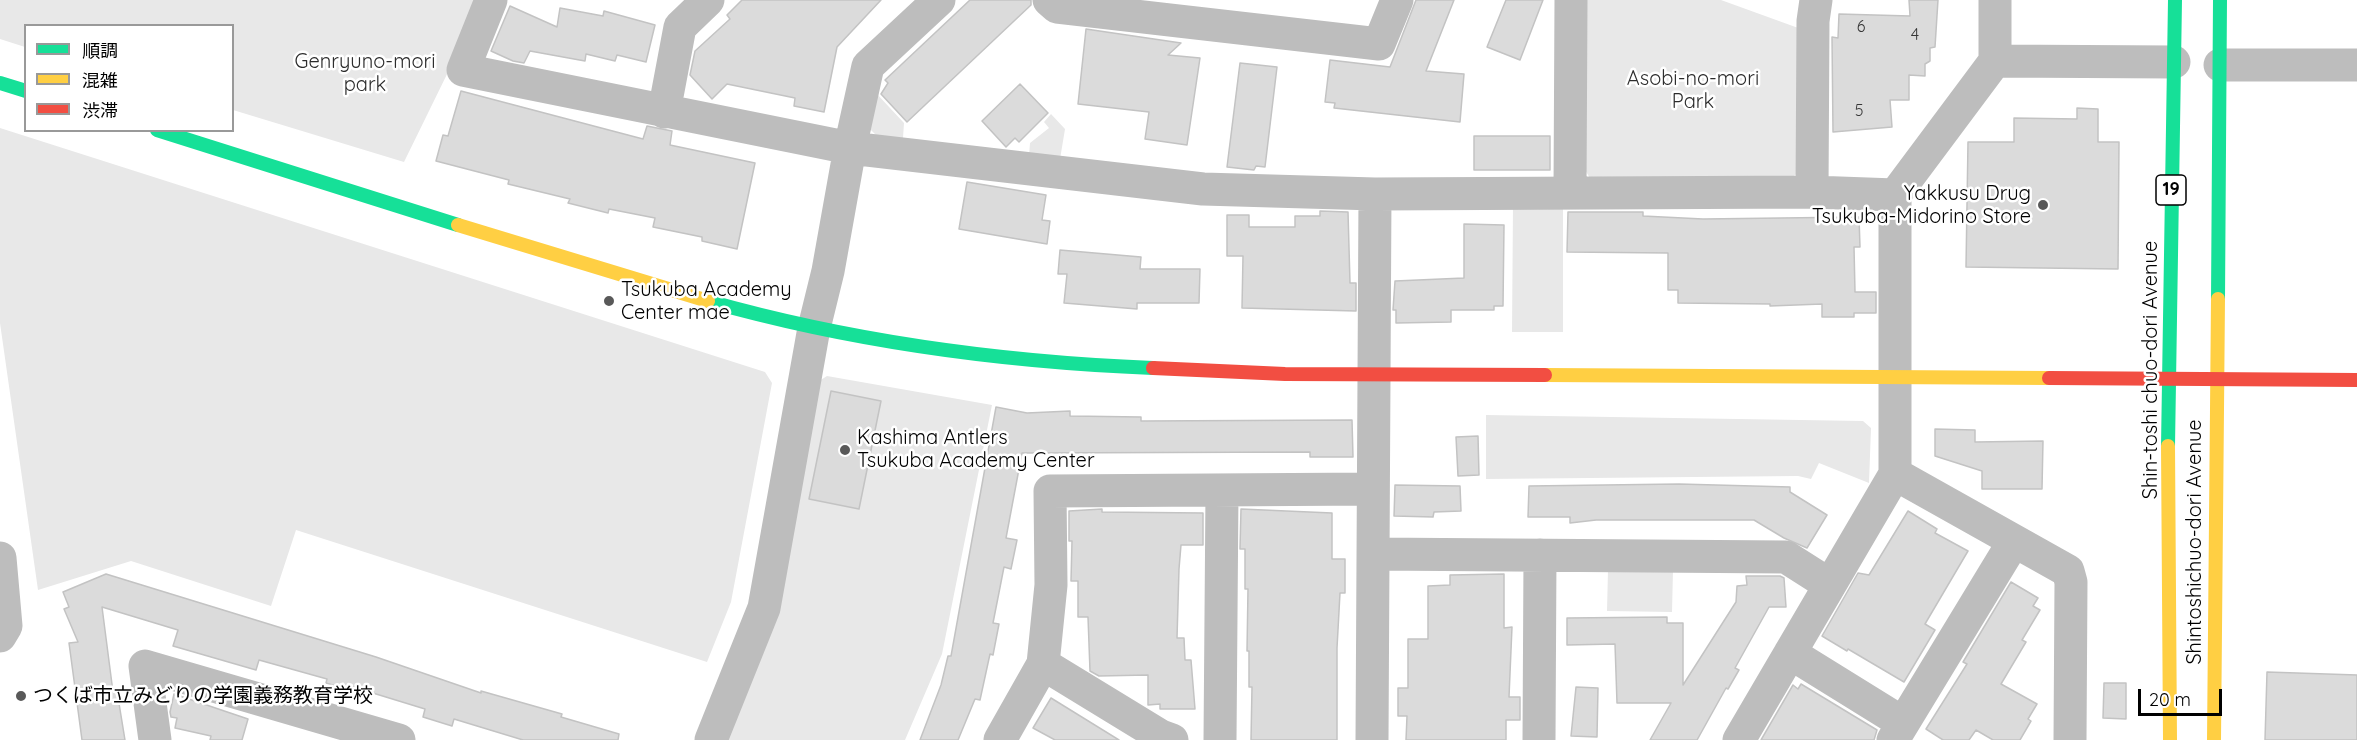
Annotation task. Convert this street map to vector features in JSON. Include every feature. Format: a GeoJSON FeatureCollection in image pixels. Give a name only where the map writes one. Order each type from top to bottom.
{"type":"FeatureCollection","features":[{"type":"Feature","properties":{"kind":"street"},"geometry":{"type":"LineString","coordinates":[[491,0],[463,70],[664,112],[850,147],[1203,189],[1375,194],[1570,191],[1812,192],[1895,195]]}},
{"type":"Feature","properties":{"kind":"street"},"geometry":{"type":"LineString","coordinates":[[664,112],[680,27],[708,0]]}},
{"type":"Feature","properties":{"kind":"street"},"geometry":{"type":"LineString","coordinates":[[711,740],[764,608],[814,328],[828,271],[850,147],[868,66],[939,0]]}},
{"type":"Feature","properties":{"kind":"street"},"geometry":{"type":"LineString","coordinates":[[1049,0],[1057,7],[1379,44],[1396,0]]}},
{"type":"Feature","properties":{"kind":"street"},"geometry":{"type":"LineString","coordinates":[[1570,191],[1571,0]]}},
{"type":"Feature","properties":{"kind":"street"},"geometry":{"type":"LineString","coordinates":[[1812,192],[1813,21],[1816,0]]}},
{"type":"Feature","properties":{"kind":"street"},"geometry":{"type":"LineString","coordinates":[[1739,740],[1895,474],[1895,195],[1995,61],[1995,0]]}},
{"type":"Feature","properties":{"kind":"street","name":"Shin-toshi chuo-dori Avenue"},"geometry":{"type":"LineString","coordinates":[[2169,740],[2168,380],[2175,0]]}},
{"type":"Feature","properties":{"kind":"street"},"geometry":{"type":"LineString","coordinates":[[2215,381],[2220,0]]}},
{"type":"Feature","properties":{"kind":"street"},"geometry":{"type":"LineString","coordinates":[[1995,61],[2174,62]]}},
{"type":"Feature","properties":{"kind":"street"},"geometry":{"type":"LineString","coordinates":[[2220,65],[2357,65]]}},
{"type":"Feature","properties":{"kind":"street"},"geometry":{"type":"LineString","coordinates":[[0,83],[24,90]]}},
{"type":"Feature","properties":{"kind":"street"},"geometry":{"type":"LineString","coordinates":[[163,132],[617,276],[767,318],[888,343],[1051,364],[1198,372],[1895,376],[2215,381],[2357,380]]}},
{"type":"Feature","properties":{"kind":"street"},"geometry":{"type":"LineString","coordinates":[[1372,740],[1375,194]]}},
{"type":"Feature","properties":{"kind":"street","name":"Shintoshichuo-dori Avenue"},"geometry":{"type":"LineString","coordinates":[[2214,740],[2215,381]]}},
{"type":"Feature","properties":{"kind":"street"},"geometry":{"type":"LineString","coordinates":[[1895,474],[2068,571],[2071,582],[2070,740]]}},
{"type":"Feature","properties":{"kind":"street"},"geometry":{"type":"LineString","coordinates":[[1000,740],[1043,664],[1051,585],[1050,491],[1373,489]]}},
{"type":"Feature","properties":{"kind":"street"},"geometry":{"type":"LineString","coordinates":[[1220,740],[1222,491]]}},
{"type":"Feature","properties":{"kind":"street"},"geometry":{"type":"LineString","coordinates":[[1790,653],[1898,731],[2014,541]]}},
{"type":"Feature","properties":{"kind":"street"},"geometry":{"type":"LineString","coordinates":[[1374,554],[1786,558],[1830,585]]}},
{"type":"Feature","properties":{"kind":"street"},"geometry":{"type":"LineString","coordinates":[[1539,740],[1540,555]]}},
{"type":"Feature","properties":{"kind":"street"},"geometry":{"type":"LineString","coordinates":[[0,558],[6,626],[0,636]]}},
{"type":"Feature","properties":{"kind":"street"},"geometry":{"type":"LineString","coordinates":[[1043,664],[1161,736],[1172,740]]}},
{"type":"Feature","properties":{"kind":"street"},"geometry":{"type":"LineString","coordinates":[[155,740],[145,666],[366,735],[399,740]]}},
{"type":"Feature","properties":{"kind":"green space","name":"Genryuno-mori park"},"geometry":{"type":"Polygon","coordinates":[[[0,0],[477,0],[452,64],[404,162],[234,110],[234,24],[24,24],[24,47],[0,39],[0,0]]]}},
{"type":"Feature","properties":{"kind":"green space","name":"Asobi-no-mori Park"},"geometry":{"type":"Polygon","coordinates":[[[1587,0],[1721,0],[1801,29],[1800,171],[1789,180],[1591,180],[1584,168],[1587,0]]]}},
{"type":"Feature","properties":{"kind":"green space"},"geometry":{"type":"Polygon","coordinates":[[[876,93],[904,123],[903,138],[877,136],[868,127],[876,93]]]}},
{"type":"Feature","properties":{"kind":"green space"},"geometry":{"type":"Polygon","coordinates":[[[1051,114],[1065,129],[1060,159],[1029,156],[1030,143],[1049,128],[1044,122],[1051,114]]]}},
{"type":"Feature","properties":{"kind":"green space"},"geometry":{"type":"Polygon","coordinates":[[[0,128],[765,372],[772,383],[731,602],[707,662],[296,530],[271,606],[131,561],[38,590],[0,323],[0,128]]]}},
{"type":"Feature","properties":{"kind":"green space"},"geometry":{"type":"Polygon","coordinates":[[[1513,205],[1563,205],[1563,332],[1512,332],[1513,205]]]}},
{"type":"Feature","properties":{"kind":"green space"},"geometry":{"type":"Polygon","coordinates":[[[827,376],[992,405],[942,654],[905,740],[724,740],[816,383],[827,376]]]}},
{"type":"Feature","properties":{"kind":"green space"},"geometry":{"type":"Polygon","coordinates":[[[1486,415],[1863,421],[1871,428],[1869,483],[1819,463],[1811,479],[1798,476],[1486,479],[1486,415]]]}},
{"type":"Feature","properties":{"kind":"green space"},"geometry":{"type":"Polygon","coordinates":[[[1608,570],[1673,570],[1672,612],[1607,611],[1608,570]]]}},
{"type":"Feature","properties":{"kind":"building"},"geometry":{"type":"Polygon","coordinates":[[[742,0],[881,0],[837,47],[824,112],[794,106],[795,98],[727,84],[712,99],[690,75],[695,51],[730,19],[727,15],[742,0]]]}},
{"type":"Feature","properties":{"kind":"building"},"geometry":{"type":"Polygon","coordinates":[[[970,0],[1031,0],[1031,5],[907,122],[881,94],[888,83],[885,80],[970,0]]]}},
{"type":"Feature","properties":{"kind":"building"},"geometry":{"type":"Polygon","coordinates":[[[1416,0],[1454,0],[1426,71],[1464,74],[1460,122],[1334,108],[1335,103],[1325,102],[1330,60],[1390,67],[1416,0]]]}},
{"type":"Feature","properties":{"kind":"building"},"geometry":{"type":"Polygon","coordinates":[[[1506,0],[1543,0],[1520,60],[1487,47],[1506,0]]]}},
{"type":"Feature","properties":{"kind":"building"},"geometry":{"type":"Polygon","coordinates":[[[1909,0],[1938,0],[1935,47],[1930,48],[1930,61],[1925,64],[1925,76],[1909,75],[1909,100],[1890,100],[1892,127],[1833,132],[1832,37],[1838,38],[1839,14],[1910,16],[1909,0]]]}},
{"type":"Feature","properties":{"kind":"building"},"geometry":{"type":"Polygon","coordinates":[[[510,6],[557,27],[560,8],[603,16],[604,11],[655,25],[646,62],[617,55],[615,61],[586,54],[585,61],[530,51],[524,63],[513,61],[491,51],[510,6]]]}},
{"type":"Feature","properties":{"kind":"building"},"geometry":{"type":"Polygon","coordinates":[[[1086,29],[1181,43],[1168,55],[1200,58],[1187,145],[1145,139],[1149,112],[1078,104],[1086,29]]]}},
{"type":"Feature","properties":{"kind":"building"},"geometry":{"type":"Polygon","coordinates":[[[1240,63],[1277,67],[1265,167],[1256,166],[1254,170],[1227,167],[1240,63]]]}},
{"type":"Feature","properties":{"kind":"building"},"geometry":{"type":"Polygon","coordinates":[[[1020,84],[1048,113],[1019,142],[1015,138],[1006,147],[982,121],[1020,84]]]}},
{"type":"Feature","properties":{"kind":"building"},"geometry":{"type":"Polygon","coordinates":[[[461,91],[643,139],[647,126],[672,131],[670,145],[755,163],[737,249],[702,241],[702,237],[653,227],[655,218],[609,209],[608,213],[568,203],[570,199],[508,184],[509,180],[436,161],[443,135],[448,136],[461,91]]]}},
{"type":"Feature","properties":{"kind":"building","name":"Yakkusu Drug Tsukuba-Midorino Store"},"geometry":{"type":"Polygon","coordinates":[[[2077,108],[2098,109],[2098,142],[2119,142],[2118,269],[1966,267],[1968,142],[2014,142],[2014,118],[2077,119],[2077,108]]]}},
{"type":"Feature","properties":{"kind":"building"},"geometry":{"type":"Polygon","coordinates":[[[1474,136],[1550,136],[1550,170],[1474,170],[1474,136]]]}},
{"type":"Feature","properties":{"kind":"building"},"geometry":{"type":"Polygon","coordinates":[[[967,182],[1046,195],[1042,220],[1050,221],[1047,244],[959,229],[967,182]]]}},
{"type":"Feature","properties":{"kind":"building"},"geometry":{"type":"Polygon","coordinates":[[[1320,211],[1348,212],[1350,283],[1356,283],[1356,311],[1242,308],[1243,256],[1227,256],[1227,215],[1249,215],[1249,227],[1295,227],[1295,216],[1320,216],[1320,211]]]}},
{"type":"Feature","properties":{"kind":"building"},"geometry":{"type":"Polygon","coordinates":[[[1568,212],[1643,212],[1643,216],[1703,219],[1859,217],[1860,247],[1854,247],[1855,292],[1876,292],[1876,313],[1854,313],[1854,317],[1822,317],[1822,304],[1770,306],[1770,304],[1678,303],[1678,290],[1668,290],[1668,253],[1567,252],[1568,212]]]}},
{"type":"Feature","properties":{"kind":"building"},"geometry":{"type":"Polygon","coordinates":[[[1464,224],[1504,225],[1503,306],[1494,306],[1494,310],[1451,310],[1451,322],[1396,323],[1396,310],[1393,310],[1395,281],[1464,278],[1464,224]]]}},
{"type":"Feature","properties":{"kind":"building"},"geometry":{"type":"Polygon","coordinates":[[[1060,250],[1141,257],[1140,269],[1200,269],[1199,303],[1137,303],[1137,309],[1064,303],[1067,274],[1058,274],[1060,250]]]}},
{"type":"Feature","properties":{"kind":"building","name":"Kashima Antlers Tsukuba Academy Center"},"geometry":{"type":"Polygon","coordinates":[[[831,391],[881,401],[859,509],[809,499],[831,391]]]}},
{"type":"Feature","properties":{"kind":"building"},"geometry":{"type":"Polygon","coordinates":[[[996,407],[1027,413],[1070,411],[1070,416],[1141,417],[1141,421],[1352,420],[1353,457],[1310,457],[1310,452],[1022,453],[1006,538],[1017,540],[1011,569],[1004,567],[993,623],[999,624],[980,700],[975,699],[958,740],[920,740],[941,685],[948,656],[951,656],[996,407]]]}},
{"type":"Feature","properties":{"kind":"building"},"geometry":{"type":"Polygon","coordinates":[[[1935,429],[1975,430],[1975,442],[2043,441],[2042,489],[1982,489],[1982,471],[1935,456],[1935,429]]]}},
{"type":"Feature","properties":{"kind":"building"},"geometry":{"type":"Polygon","coordinates":[[[1478,436],[1479,475],[1458,476],[1456,437],[1478,436]]]}},
{"type":"Feature","properties":{"kind":"building"},"geometry":{"type":"Polygon","coordinates":[[[1679,484],[1790,487],[1790,492],[1827,515],[1807,548],[1784,538],[1754,520],[1596,520],[1570,523],[1570,517],[1528,517],[1529,486],[1679,484]]]}},
{"type":"Feature","properties":{"kind":"building"},"geometry":{"type":"Polygon","coordinates":[[[1395,485],[1460,486],[1461,511],[1434,512],[1433,517],[1394,516],[1395,485]]]}},
{"type":"Feature","properties":{"kind":"building"},"geometry":{"type":"Polygon","coordinates":[[[1102,509],[1102,512],[1203,513],[1203,545],[1181,545],[1179,569],[1177,638],[1184,638],[1185,660],[1191,660],[1195,709],[1160,709],[1160,704],[1148,705],[1148,675],[1099,676],[1090,671],[1088,617],[1078,617],[1078,581],[1071,581],[1072,541],[1069,541],[1069,511],[1102,509]]]}},
{"type":"Feature","properties":{"kind":"building"},"geometry":{"type":"Polygon","coordinates":[[[1241,509],[1332,513],[1332,559],[1345,559],[1345,593],[1340,593],[1337,648],[1337,740],[1251,740],[1252,687],[1249,687],[1249,651],[1247,651],[1248,589],[1245,589],[1245,549],[1240,549],[1241,509]]]}},
{"type":"Feature","properties":{"kind":"building"},"geometry":{"type":"Polygon","coordinates":[[[1908,511],[1937,529],[1935,533],[1968,551],[1925,624],[1935,630],[1904,682],[1822,636],[1858,573],[1869,575],[1908,511]]]}},
{"type":"Feature","properties":{"kind":"building"},"geometry":{"type":"Polygon","coordinates":[[[106,574],[376,657],[481,693],[481,691],[562,714],[561,717],[619,734],[618,740],[523,740],[454,719],[452,726],[423,717],[425,709],[350,686],[349,690],[326,683],[327,679],[259,660],[256,670],[173,646],[178,630],[102,607],[113,692],[117,691],[125,740],[82,740],[69,643],[78,642],[64,609],[69,607],[63,592],[106,574]]]}},
{"type":"Feature","properties":{"kind":"building"},"geometry":{"type":"Polygon","coordinates":[[[1504,574],[1504,628],[1512,627],[1509,697],[1520,697],[1520,720],[1506,720],[1506,740],[1406,740],[1407,716],[1398,716],[1398,688],[1408,688],[1408,639],[1428,639],[1428,586],[1450,585],[1450,575],[1504,574]]]}},
{"type":"Feature","properties":{"kind":"building"},"geometry":{"type":"Polygon","coordinates":[[[1746,576],[1784,578],[1786,607],[1769,607],[1735,668],[1739,670],[1728,689],[1726,688],[1697,740],[1650,740],[1671,703],[1617,703],[1615,644],[1567,645],[1567,618],[1667,617],[1667,623],[1683,623],[1683,685],[1736,602],[1737,586],[1747,585],[1746,576]]]}},
{"type":"Feature","properties":{"kind":"building"},"geometry":{"type":"Polygon","coordinates":[[[2011,582],[2038,598],[2033,606],[2040,610],[2022,640],[2026,642],[2001,684],[2037,704],[2028,719],[2031,721],[2020,740],[1993,740],[1976,730],[1969,740],[1943,740],[1926,729],[1967,664],[1963,662],[2011,582]]]}},
{"type":"Feature","properties":{"kind":"building"},"geometry":{"type":"Polygon","coordinates":[[[2267,672],[2357,675],[2357,740],[2265,740],[2267,672]]]}},
{"type":"Feature","properties":{"kind":"building"},"geometry":{"type":"Polygon","coordinates":[[[2104,683],[2126,683],[2126,719],[2103,718],[2104,683]]]}},
{"type":"Feature","properties":{"kind":"building"},"geometry":{"type":"Polygon","coordinates":[[[1801,684],[1877,730],[1874,740],[1761,740],[1793,685],[1798,689],[1801,684]]]}},
{"type":"Feature","properties":{"kind":"building"},"geometry":{"type":"Polygon","coordinates":[[[1576,687],[1598,688],[1597,737],[1571,736],[1576,687]]]}},
{"type":"Feature","properties":{"kind":"building"},"geometry":{"type":"Polygon","coordinates":[[[174,694],[248,719],[242,740],[210,740],[211,736],[175,728],[177,718],[171,717],[170,712],[174,694]]]}},
{"type":"Feature","properties":{"kind":"building"},"geometry":{"type":"Polygon","coordinates":[[[1051,698],[1119,740],[1055,740],[1033,728],[1051,698]]]}},
{"type":"Feature","properties":{"kind":"traffic: fast"},"geometry":{"type":"LineString","coordinates":[[2168,446],[2175,0]]}},
{"type":"Feature","properties":{"kind":"traffic: fast"},"geometry":{"type":"LineString","coordinates":[[2218,299],[2220,0]]}},
{"type":"Feature","properties":{"kind":"traffic: fast"},"geometry":{"type":"LineString","coordinates":[[0,83],[24,90]]}},
{"type":"Feature","properties":{"kind":"traffic: fast"},"geometry":{"type":"LineString","coordinates":[[163,132],[458,225]]}},
{"type":"Feature","properties":{"kind":"traffic: fast"},"geometry":{"type":"LineString","coordinates":[[708,301],[817,328],[928,348],[1040,361],[1153,368]]}},
{"type":"Feature","properties":{"kind":"traffic: slow"},"geometry":{"type":"LineString","coordinates":[[458,225],[708,301]]}},
{"type":"Feature","properties":{"kind":"traffic: slow"},"geometry":{"type":"LineString","coordinates":[[2214,740],[2218,299]]}},
{"type":"Feature","properties":{"kind":"traffic: slow"},"geometry":{"type":"LineString","coordinates":[[1545,375],[2049,378]]}},
{"type":"Feature","properties":{"kind":"traffic: slow"},"geometry":{"type":"LineString","coordinates":[[2168,446],[2170,740]]}},
{"type":"Feature","properties":{"kind":"traffic: jam"},"geometry":{"type":"LineString","coordinates":[[1153,368],[1285,374],[1545,375]]}},
{"type":"Feature","properties":{"kind":"traffic: jam"},"geometry":{"type":"LineString","coordinates":[[2049,378],[2357,380]]}},
{"type":"Feature","properties":{"kind":"place","name":"Yakkusu Drug Tsukuba-Midorino Store"},"geometry":{"type":"Point","coordinates":[2043,205]}},
{"type":"Feature","properties":{"kind":"place","name":"Tsukuba Academy Center mae"},"geometry":{"type":"Point","coordinates":[609,301]}},
{"type":"Feature","properties":{"kind":"place","name":"Kashima Antlers Tsukuba Academy Center"},"geometry":{"type":"Point","coordinates":[845,450]}},
{"type":"Feature","properties":{"kind":"place","name":"つくば市立みどりの学園義務教育学校"},"geometry":{"type":"Point","coordinates":[21,696]}}]}
